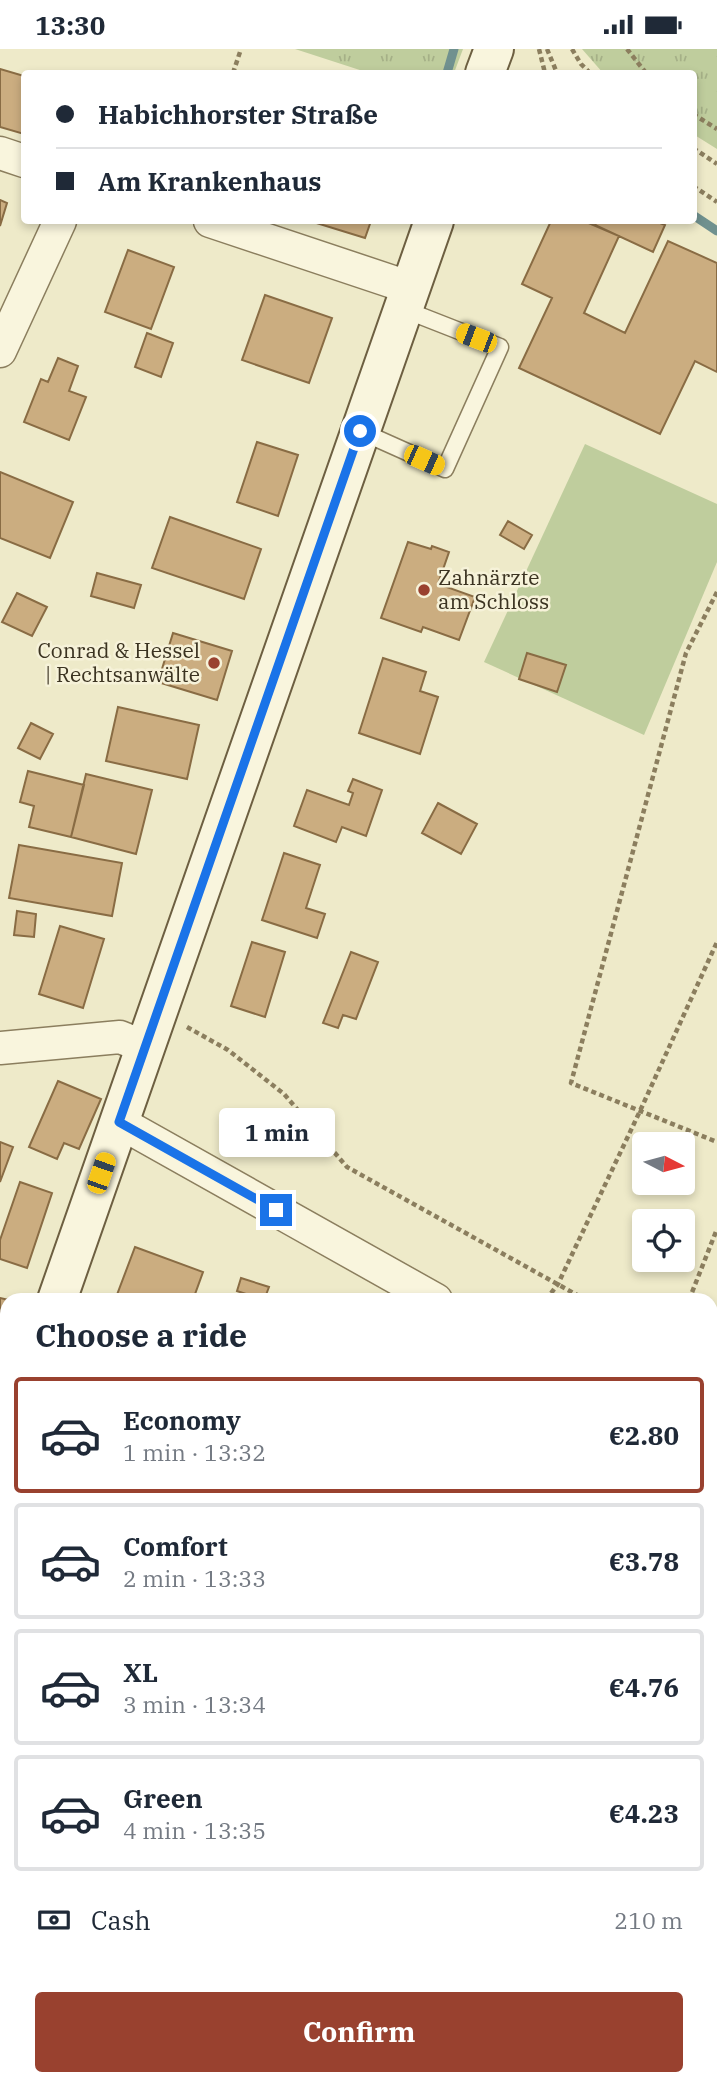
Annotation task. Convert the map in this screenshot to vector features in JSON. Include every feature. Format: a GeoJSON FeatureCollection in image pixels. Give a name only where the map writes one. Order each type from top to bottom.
{"type":"FeatureCollection","features":[{"type":"Feature","properties":{"kind":"main road"},"geometry":{"type":"LineString","coordinates":[[486,70],[494,49]]}},
{"type":"Feature","properties":{"kind":"main road"},"geometry":{"type":"LineString","coordinates":[[59,1293],[433,224]]}},
{"type":"Feature","properties":{"kind":"street"},"geometry":{"type":"LineString","coordinates":[[0,153],[21,160]]}},
{"type":"Feature","properties":{"kind":"street"},"geometry":{"type":"LineString","coordinates":[[0,351],[59,224]]}},
{"type":"Feature","properties":{"kind":"street"},"geometry":{"type":"LineString","coordinates":[[218,224],[407,299]]}},
{"type":"Feature","properties":{"kind":"street"},"geometry":{"type":"LineString","coordinates":[[0,1048],[120,1037],[145,1047]]}},
{"type":"Feature","properties":{"kind":"street"},"geometry":{"type":"LineString","coordinates":[[119,1122],[424,1293]]}},
{"type":"Feature","properties":{"kind":"lane"},"geometry":{"type":"LineString","coordinates":[[360,431],[445,469],[500,347],[407,299]]}},
{"type":"Feature","properties":{"kind":"path"},"geometry":{"type":"LineString","coordinates":[[234,70],[241,49]]}},
{"type":"Feature","properties":{"kind":"path"},"geometry":{"type":"LineString","coordinates":[[539,49],[544,70]]}},
{"type":"Feature","properties":{"kind":"path"},"geometry":{"type":"LineString","coordinates":[[547,49],[556,70]]}},
{"type":"Feature","properties":{"kind":"path"},"geometry":{"type":"LineString","coordinates":[[572,49],[587,70]]}},
{"type":"Feature","properties":{"kind":"path"},"geometry":{"type":"LineString","coordinates":[[627,49],[644,70]]}},
{"type":"Feature","properties":{"kind":"path"},"geometry":{"type":"LineString","coordinates":[[697,116],[717,129]]}},
{"type":"Feature","properties":{"kind":"path"},"geometry":{"type":"LineString","coordinates":[[697,151],[717,164]]}},
{"type":"Feature","properties":{"kind":"path"},"geometry":{"type":"LineString","coordinates":[[697,189],[717,202]]}},
{"type":"Feature","properties":{"kind":"path"},"geometry":{"type":"LineString","coordinates":[[717,592],[686,653],[571,1083],[717,1142]]}},
{"type":"Feature","properties":{"kind":"path"},"geometry":{"type":"LineString","coordinates":[[551,1293],[558,1284],[640,1111],[717,942]]}},
{"type":"Feature","properties":{"kind":"path"},"geometry":{"type":"LineString","coordinates":[[159,1011],[228,1050],[284,1094],[347,1167],[574,1293]]}},
{"type":"Feature","properties":{"kind":"path"},"geometry":{"type":"LineString","coordinates":[[692,1293],[717,1230]]}},
{"type":"Feature","properties":{"kind":"green space"},"geometry":{"type":"Polygon","coordinates":[[[295,49],[463,49],[455,70],[360,70],[295,49]]]}},
{"type":"Feature","properties":{"kind":"green space"},"geometry":{"type":"Polygon","coordinates":[[[582,49],[717,49],[717,149],[697,136],[697,70],[600,70],[582,49]]]}},
{"type":"Feature","properties":{"kind":"green space"},"geometry":{"type":"Polygon","coordinates":[[[585,444],[717,504],[717,562],[644,735],[484,662],[585,444]]]}},
{"type":"Feature","properties":{"kind":"building"},"geometry":{"type":"Polygon","coordinates":[[[0,69],[21,75],[21,133],[0,127],[0,69]]]}},
{"type":"Feature","properties":{"kind":"building"},"geometry":{"type":"Polygon","coordinates":[[[0,200],[7,203],[0,226],[0,200]]]}},
{"type":"Feature","properties":{"kind":"building"},"geometry":{"type":"Polygon","coordinates":[[[320,224],[370,224],[365,238],[320,224]]]}},
{"type":"Feature","properties":{"kind":"building"},"geometry":{"type":"Polygon","coordinates":[[[550,224],[591,224],[619,236],[584,313],[625,333],[668,241],[717,263],[717,372],[695,361],[660,434],[519,368],[552,298],[522,284],[550,224]]]}},
{"type":"Feature","properties":{"kind":"building"},"geometry":{"type":"Polygon","coordinates":[[[662,224],[665,225],[653,252],[595,225],[662,224]]]}},
{"type":"Feature","properties":{"kind":"building"},"geometry":{"type":"Polygon","coordinates":[[[128,250],[174,267],[151,329],[105,312],[128,250]]]}},
{"type":"Feature","properties":{"kind":"building"},"geometry":{"type":"Polygon","coordinates":[[[265,295],[332,318],[309,383],[242,360],[265,295]]]}},
{"type":"Feature","properties":{"kind":"building"},"geometry":{"type":"Polygon","coordinates":[[[147,333],[173,343],[161,377],[135,367],[147,333]]]}},
{"type":"Feature","properties":{"kind":"building"},"geometry":{"type":"Polygon","coordinates":[[[58,358],[78,366],[69,391],[86,397],[69,440],[24,422],[41,379],[48,382],[58,358]]]}},
{"type":"Feature","properties":{"kind":"building"},"geometry":{"type":"Polygon","coordinates":[[[257,442],[298,455],[278,516],[237,502],[257,442]]]}},
{"type":"Feature","properties":{"kind":"building"},"geometry":{"type":"Polygon","coordinates":[[[0,472],[73,502],[50,558],[0,538],[0,472]]]}},
{"type":"Feature","properties":{"kind":"building"},"geometry":{"type":"Polygon","coordinates":[[[170,517],[261,549],[244,599],[152,568],[170,517]]]}},
{"type":"Feature","properties":{"kind":"building"},"geometry":{"type":"Polygon","coordinates":[[[508,521],[532,535],[524,549],[500,535],[508,521]]]}},
{"type":"Feature","properties":{"kind":"building","name":"Zahnärzte am Schloss"},"geometry":{"type":"Polygon","coordinates":[[[408,542],[449,552],[438,584],[475,597],[459,640],[423,627],[421,632],[381,618],[408,542]]]}},
{"type":"Feature","properties":{"kind":"building"},"geometry":{"type":"Polygon","coordinates":[[[97,573],[141,585],[134,608],[91,596],[97,573]]]}},
{"type":"Feature","properties":{"kind":"building"},"geometry":{"type":"Polygon","coordinates":[[[17,593],[47,607],[32,636],[2,622],[17,593]]]}},
{"type":"Feature","properties":{"kind":"building"},"geometry":{"type":"Polygon","coordinates":[[[173,633],[232,651],[217,700],[158,682],[173,633]]]}},
{"type":"Feature","properties":{"kind":"building"},"geometry":{"type":"Polygon","coordinates":[[[527,653],[566,665],[557,692],[519,679],[527,653]]]}},
{"type":"Feature","properties":{"kind":"building"},"geometry":{"type":"Polygon","coordinates":[[[383,658],[426,672],[420,691],[438,697],[420,754],[359,733],[383,658]]]}},
{"type":"Feature","properties":{"kind":"building"},"geometry":{"type":"Polygon","coordinates":[[[118,707],[199,725],[187,779],[106,761],[118,707]]]}},
{"type":"Feature","properties":{"kind":"building"},"geometry":{"type":"Polygon","coordinates":[[[31,723],[53,734],[40,759],[18,748],[31,723]]]}},
{"type":"Feature","properties":{"kind":"building"},"geometry":{"type":"Polygon","coordinates":[[[28,771],[84,785],[71,837],[29,827],[34,806],[20,802],[28,771]]]}},
{"type":"Feature","properties":{"kind":"building"},"geometry":{"type":"Polygon","coordinates":[[[86,774],[152,790],[136,854],[71,837],[86,774]]]}},
{"type":"Feature","properties":{"kind":"building"},"geometry":{"type":"Polygon","coordinates":[[[353,779],[382,790],[366,836],[342,827],[336,842],[294,826],[307,790],[349,805],[353,793],[348,791],[353,779]]]}},
{"type":"Feature","properties":{"kind":"building"},"geometry":{"type":"Polygon","coordinates":[[[438,803],[477,824],[461,854],[422,833],[438,803]]]}},
{"type":"Feature","properties":{"kind":"building"},"geometry":{"type":"Polygon","coordinates":[[[19,845],[122,863],[112,916],[9,898],[19,845]]]}},
{"type":"Feature","properties":{"kind":"building"},"geometry":{"type":"Polygon","coordinates":[[[284,853],[320,865],[306,908],[325,914],[317,938],[262,920],[284,853]]]}},
{"type":"Feature","properties":{"kind":"building"},"geometry":{"type":"Polygon","coordinates":[[[17,911],[36,914],[34,937],[14,935],[17,911]]]}},
{"type":"Feature","properties":{"kind":"building"},"geometry":{"type":"Polygon","coordinates":[[[60,926],[104,939],[83,1008],[39,994],[60,926]]]}},
{"type":"Feature","properties":{"kind":"building"},"geometry":{"type":"Polygon","coordinates":[[[252,942],[285,952],[265,1017],[231,1006],[252,942]]]}},
{"type":"Feature","properties":{"kind":"building"},"geometry":{"type":"Polygon","coordinates":[[[351,952],[378,962],[356,1019],[343,1015],[338,1028],[323,1023],[351,952]]]}},
{"type":"Feature","properties":{"kind":"building"},"geometry":{"type":"Polygon","coordinates":[[[58,1081],[101,1099],[79,1149],[64,1143],[57,1159],[29,1147],[58,1081]]]}},
{"type":"Feature","properties":{"kind":"building"},"geometry":{"type":"Polygon","coordinates":[[[0,1142],[13,1147],[0,1182],[0,1142]]]}},
{"type":"Feature","properties":{"kind":"building"},"geometry":{"type":"Polygon","coordinates":[[[20,1182],[52,1193],[27,1268],[0,1259],[0,1240],[20,1182]]]}},
{"type":"Feature","properties":{"kind":"building"},"geometry":{"type":"Polygon","coordinates":[[[135,1247],[203,1272],[195,1293],[118,1293],[135,1247]]]}},
{"type":"Feature","properties":{"kind":"building"},"geometry":{"type":"Polygon","coordinates":[[[241,1278],[269,1287],[267,1293],[237,1291],[241,1278]]]}},
{"type":"Feature","properties":{"kind":"waterway"},"geometry":{"type":"LineString","coordinates":[[448,70],[454,49]]}},
{"type":"Feature","properties":{"kind":"waterway"},"geometry":{"type":"LineString","coordinates":[[697,218],[717,231]]}},
{"type":"Feature","properties":{"kind":"place","name":"Zahnärzte am Schloss"},"geometry":{"type":"Point","coordinates":[424,590]}},
{"type":"Feature","properties":{"kind":"place","name":"Conrad & Hessel | Rechtsanwälte"},"geometry":{"type":"Point","coordinates":[214,663]}},
{"type":"Feature","properties":{"kind":"route"},"geometry":{"type":"LineString","coordinates":[[276,1210],[119,1122],[360,431]]}}]}
